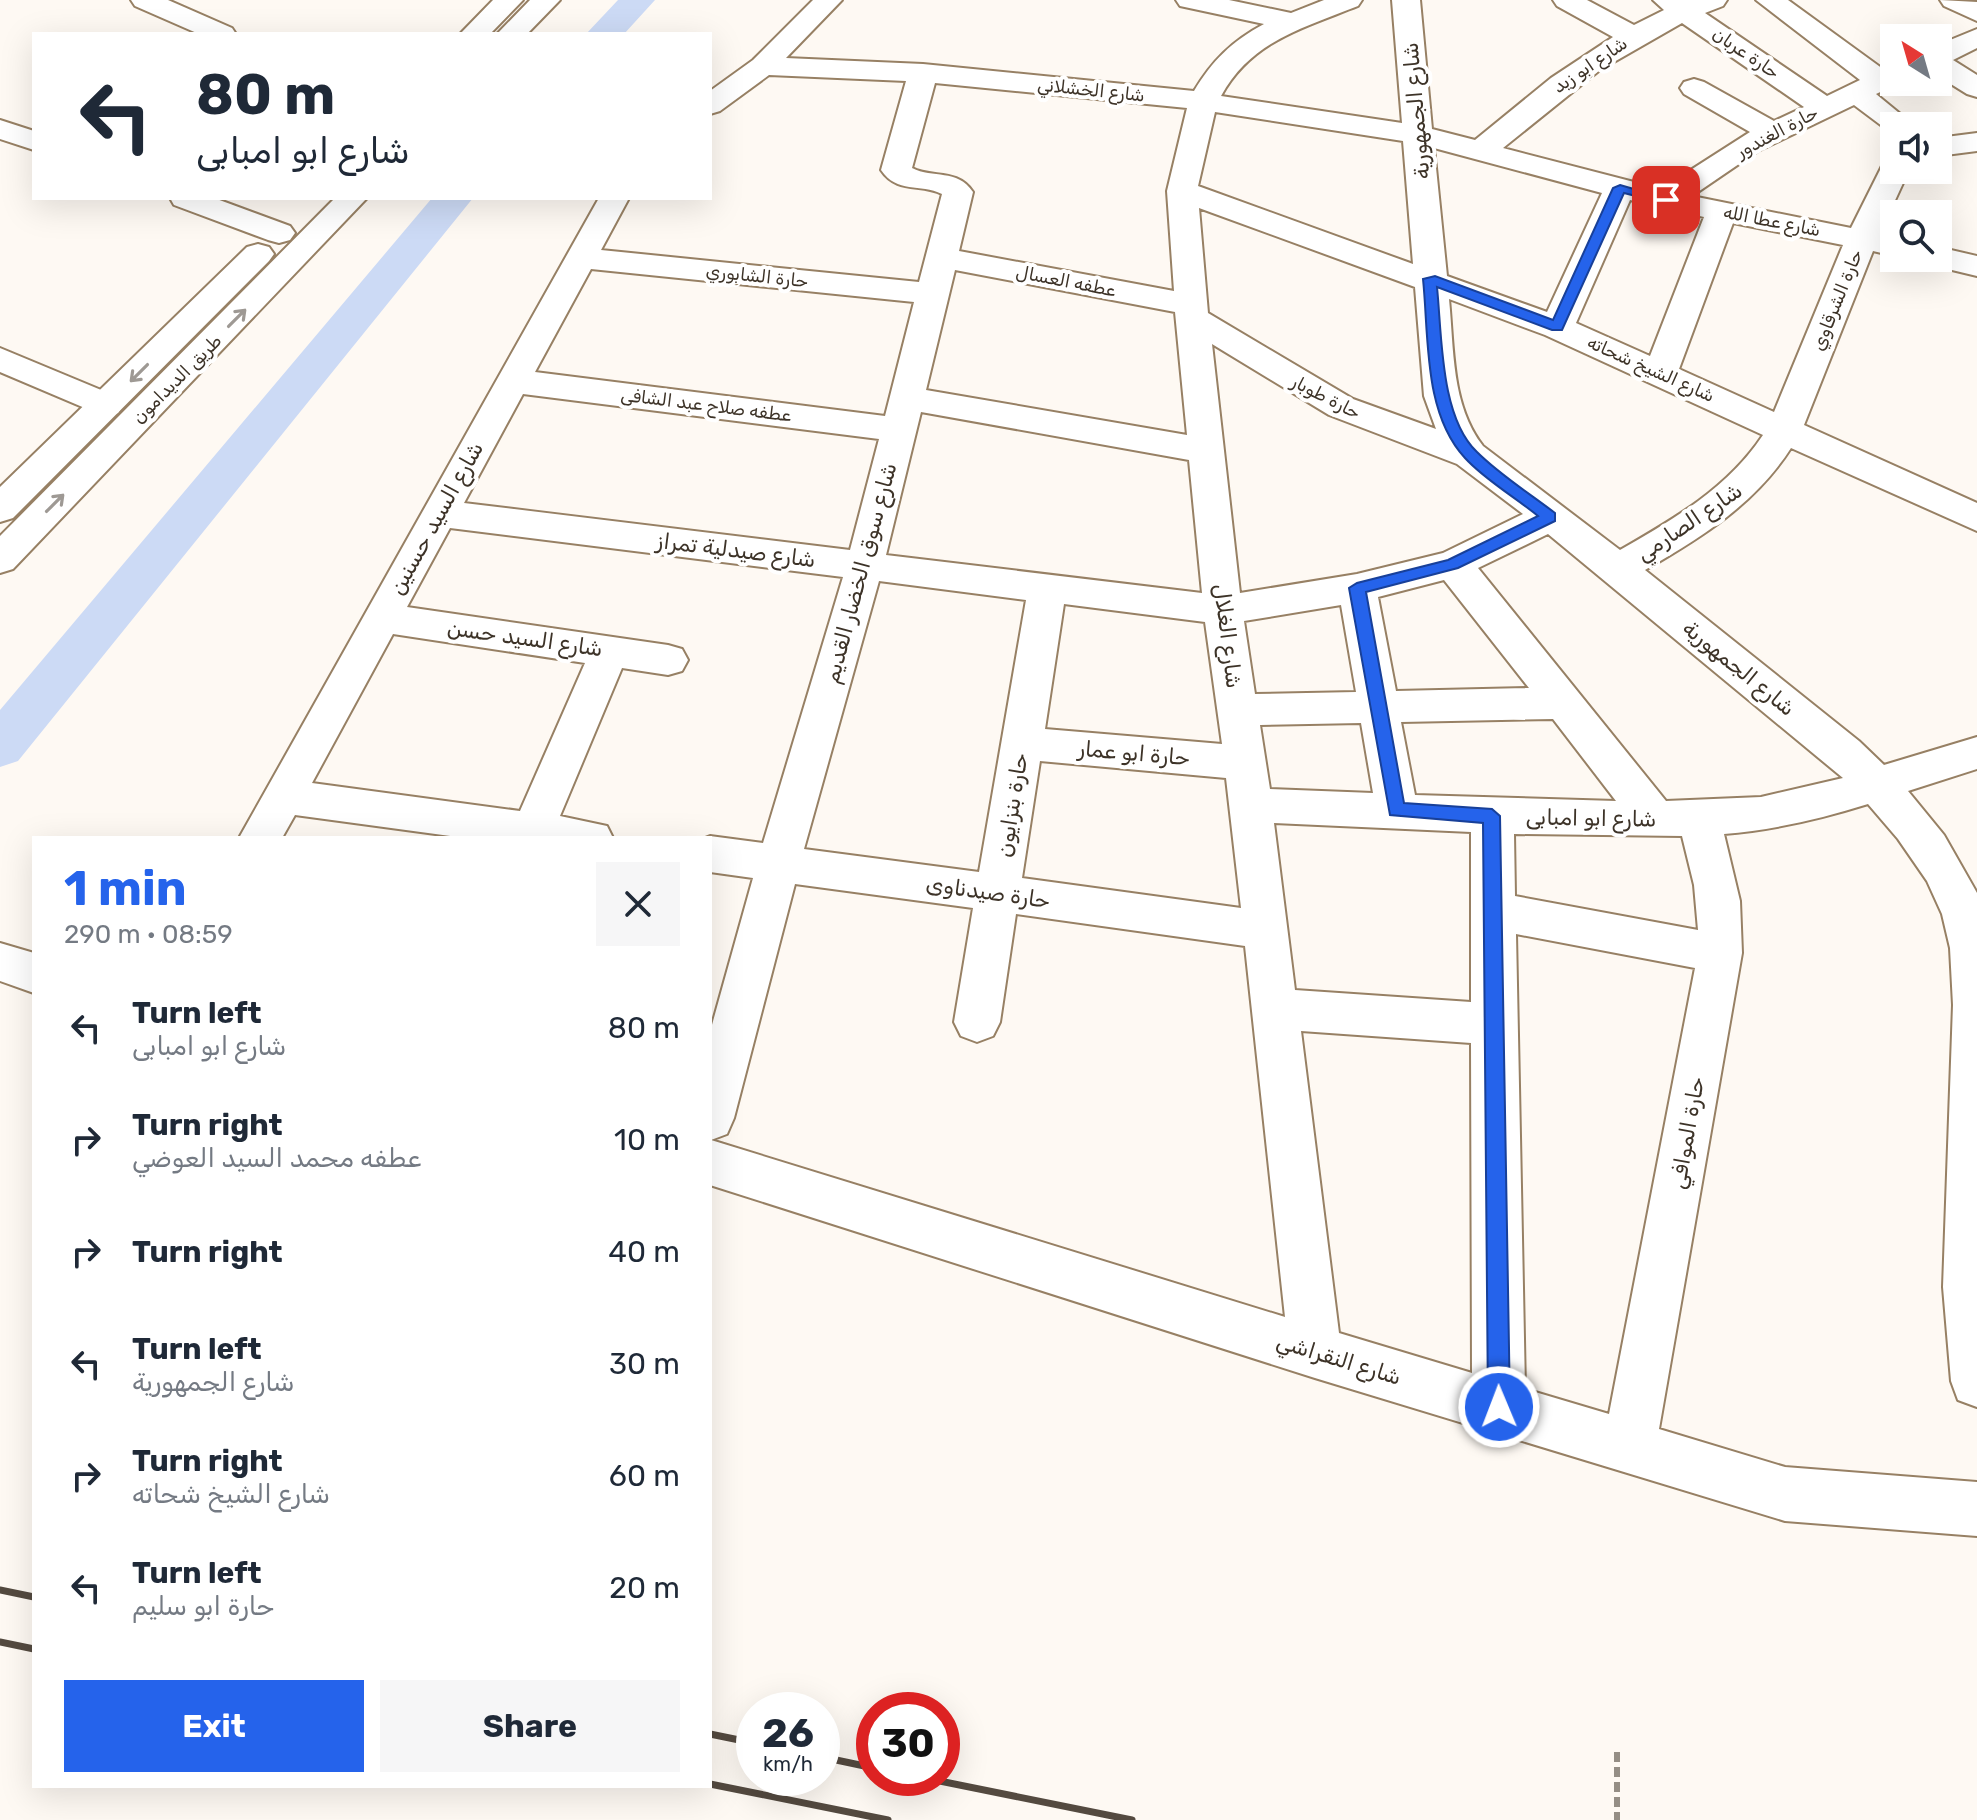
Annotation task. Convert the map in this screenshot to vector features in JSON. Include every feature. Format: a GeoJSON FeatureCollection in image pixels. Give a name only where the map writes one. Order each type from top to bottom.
{"type":"FeatureCollection","features":[{"type":"Feature","properties":{"kind":"street"},"geometry":{"type":"LineString","coordinates":[[146,0],[218,32]]}},
{"type":"Feature","properties":{"kind":"street"},"geometry":{"type":"LineString","coordinates":[[476,32],[509,0]]}},
{"type":"Feature","properties":{"kind":"street"},"geometry":{"type":"LineString","coordinates":[[513,32],[546,0]]}},
{"type":"Feature","properties":{"kind":"street"},"geometry":{"type":"LineString","coordinates":[[712,104],[763,66],[828,0]]}},
{"type":"Feature","properties":{"kind":"street"},"geometry":{"type":"LineString","coordinates":[[1190,0],[1293,22]]}},
{"type":"Feature","properties":{"kind":"street","name":"شارع الغلال"},"geometry":{"type":"LineString","coordinates":[[1315,1352],[1246,763],[1223,610],[1182,191],[1203,101],[1222,68],[1252,42],[1348,0]]}},
{"type":"Feature","properties":{"kind":"street","name":"شارع الجمهورية"},"geometry":{"type":"LineString","coordinates":[[1406,0],[1441,396],[1451,426],[1470,455],[1618,568],[1844,753],[1879,786],[1917,832],[1943,871],[1965,915],[1975,960],[1968,1287],[1977,1381]]}},
{"type":"Feature","properties":{"kind":"street"},"geometry":{"type":"LineString","coordinates":[[1567,0],[1633,36]]}},
{"type":"Feature","properties":{"kind":"street","name":"شارع ابو زيد"},"geometry":{"type":"LineString","coordinates":[[1481,151],[1536,102],[1675,5],[1713,0]]}},
{"type":"Feature","properties":{"kind":"street"},"geometry":{"type":"LineString","coordinates":[[1770,0],[1877,83],[1893,112]]}},
{"type":"Feature","properties":{"kind":"street"},"geometry":{"type":"LineString","coordinates":[[1954,0],[1977,13]]}},
{"type":"Feature","properties":{"kind":"street","name":"حارة عربان"},"geometry":{"type":"LineString","coordinates":[[1675,5],[1824,107]]}},
{"type":"Feature","properties":{"kind":"street"},"geometry":{"type":"LineString","coordinates":[[1952,49],[1977,37]]}},
{"type":"Feature","properties":{"kind":"street","name":"شارع الخشلاني"},"geometry":{"type":"LineString","coordinates":[[763,66],[923,73],[1203,101],[1278,115],[1417,134]]}},
{"type":"Feature","properties":{"kind":"street"},"geometry":{"type":"LineString","coordinates":[[1952,72],[1977,88]]}},
{"type":"Feature","properties":{"kind":"street","name":"شارع سوق الخضار القديم"},"geometry":{"type":"LineString","coordinates":[[712,1111],[778,864],[865,565],[957,188],[944,182],[904,178],[896,170],[923,73]]}},
{"type":"Feature","properties":{"kind":"street","name":"حارة الغندور"},"geometry":{"type":"LineString","coordinates":[[1666,200],[1747,145],[1877,83]]}},
{"type":"Feature","properties":{"kind":"street"},"geometry":{"type":"LineString","coordinates":[[1694,88],[1773,133]]}},
{"type":"Feature","properties":{"kind":"street"},"geometry":{"type":"LineString","coordinates":[[0,129],[32,140]]}},
{"type":"Feature","properties":{"kind":"street","name":"شارع عطا الله"},"geometry":{"type":"LineString","coordinates":[[1417,134],[1666,200],[1880,242]]}},
{"type":"Feature","properties":{"kind":"street"},"geometry":{"type":"LineString","coordinates":[[1952,145],[1977,142]]}},
{"type":"Feature","properties":{"kind":"street","name":"حارة الشرقاوي"},"geometry":{"type":"LineString","coordinates":[[1784,431],[1862,238],[1887,184]]}},
{"type":"Feature","properties":{"kind":"street"},"geometry":{"type":"LineString","coordinates":[[1557,327],[1620,188]]}},
{"type":"Feature","properties":{"kind":"street","name":"شارع الشيخ شحاته"},"geometry":{"type":"LineString","coordinates":[[1182,191],[1557,327],[1977,518]]}},
{"type":"Feature","properties":{"kind":"street"},"geometry":{"type":"LineString","coordinates":[[190,200],[279,233]]}},
{"type":"Feature","properties":{"kind":"street","name":"طريق الديدامون"},"geometry":{"type":"LineString","coordinates":[[0,509],[310,200]]}},
{"type":"Feature","properties":{"kind":"street","name":"طريق الديدامون"},"geometry":{"type":"LineString","coordinates":[[0,559],[350,200]]}},
{"type":"Feature","properties":{"kind":"street","name":"شارع السيد حسنين"},"geometry":{"type":"LineString","coordinates":[[261,836],[613,200]]}},
{"type":"Feature","properties":{"kind":"street"},"geometry":{"type":"LineString","coordinates":[[1661,372],[1722,211]]}},
{"type":"Feature","properties":{"kind":"street","name":"عطفه العسال"},"geometry":{"type":"LineString","coordinates":[[941,257],[1192,312]]}},
{"type":"Feature","properties":{"kind":"street","name":"حارة الشابوري"},"geometry":{"type":"LineString","coordinates":[[580,258],[933,294]]}},
{"type":"Feature","properties":{"kind":"street"},"geometry":{"type":"LineString","coordinates":[[1952,260],[1977,266]]}},
{"type":"Feature","properties":{"kind":"street","name":"حارة طوبار"},"geometry":{"type":"LineString","coordinates":[[1192,312],[1341,407],[1470,455]]}},
{"type":"Feature","properties":{"kind":"street"},"geometry":{"type":"LineString","coordinates":[[0,359],[106,405]]}},
{"type":"Feature","properties":{"kind":"street","name":"عطفه صلاح عبد الشافى"},"geometry":{"type":"LineString","coordinates":[[513,381],[903,414],[1206,451]]}},
{"type":"Feature","properties":{"kind":"street","name":"شارع الصارمي"},"geometry":{"type":"LineString","coordinates":[[1618,568],[1726,502],[1750,480],[1784,431]]}},
{"type":"Feature","properties":{"kind":"street","name":"شارع صيدلية تمراز"},"geometry":{"type":"LineString","coordinates":[[438,513],[1223,610],[1357,588],[1453,564],[1550,517]]}},
{"type":"Feature","properties":{"kind":"street"},"geometry":{"type":"LineString","coordinates":[[1453,564],[1563,703],[1676,819]]}},
{"type":"Feature","properties":{"kind":"street","name":"حارة بنزايون"},"geometry":{"type":"LineString","coordinates":[[977,1022],[1047,588]]}},
{"type":"Feature","properties":{"kind":"street"},"geometry":{"type":"LineString","coordinates":[[1357,588],[1397,810]]}},
{"type":"Feature","properties":{"kind":"street","name":"شارع السيد حسن"},"geometry":{"type":"LineString","coordinates":[[381,618],[668,660]]}},
{"type":"Feature","properties":{"kind":"street"},"geometry":{"type":"LineString","coordinates":[[531,834],[610,651]]}},
{"type":"Feature","properties":{"kind":"street"},"geometry":{"type":"LineString","coordinates":[[1238,710],[1563,703]]}},
{"type":"Feature","properties":{"kind":"street","name":"حارة ابو عمار"},"geometry":{"type":"LineString","coordinates":[[1022,743],[1246,763]]}},
{"type":"Feature","properties":{"kind":"street","name":"شارع ابو امبابى"},"geometry":{"type":"LineString","coordinates":[[1251,805],[1492,816],[1676,819],[1761,814],[1879,786],[1977,753]]}},
{"type":"Feature","properties":{"kind":"street"},"geometry":{"type":"LineString","coordinates":[[283,796],[562,836]]}},
{"type":"Feature","properties":{"kind":"street"},"geometry":{"type":"LineString","coordinates":[[1492,816],[1499,1407]]}},
{"type":"Feature","properties":{"kind":"street","name":"حارة الموافي"},"geometry":{"type":"LineString","coordinates":[[1629,1449],[1720,953],[1722,919],[1718,885],[1676,819]]}},
{"type":"Feature","properties":{"kind":"street","name":"حارة صيدناوى"},"geometry":{"type":"LineString","coordinates":[[712,854],[1266,930]]}},
{"type":"Feature","properties":{"kind":"street"},"geometry":{"type":"LineString","coordinates":[[1493,911],[1720,953]]}},
{"type":"Feature","properties":{"kind":"street"},"geometry":{"type":"LineString","coordinates":[[0,962],[32,972]]}},
{"type":"Feature","properties":{"kind":"street"},"geometry":{"type":"LineString","coordinates":[[1275,1009],[1494,1024]]}},
{"type":"Feature","properties":{"kind":"street","name":"شارع النقراشي"},"geometry":{"type":"LineString","coordinates":[[712,1163],[1629,1449],[1785,1494],[1977,1509]]}},
{"type":"Feature","properties":{"kind":"path"},"geometry":{"type":"LineString","coordinates":[[1617,1752],[1617,1820]]}},
{"type":"Feature","properties":{"kind":"waterway"},"geometry":{"type":"LineString","coordinates":[[606,32],[638,0]]}},
{"type":"Feature","properties":{"kind":"waterway"},"geometry":{"type":"LineString","coordinates":[[0,746],[451,200]]}},
{"type":"Feature","properties":{"kind":"railway"},"geometry":{"type":"LineString","coordinates":[[0,1590],[32,1597]]}},
{"type":"Feature","properties":{"kind":"railway"},"geometry":{"type":"LineString","coordinates":[[0,1642],[32,1649]]}},
{"type":"Feature","properties":{"kind":"railway"},"geometry":{"type":"LineString","coordinates":[[712,1734],[736,1739]]}},
{"type":"Feature","properties":{"kind":"railway"},"geometry":{"type":"LineString","coordinates":[[840,1761],[856,1764]]}},
{"type":"Feature","properties":{"kind":"railway"},"geometry":{"type":"LineString","coordinates":[[712,1784],[888,1820]]}},
{"type":"Feature","properties":{"kind":"railway"},"geometry":{"type":"LineString","coordinates":[[960,1785],[1132,1820]]}},
{"type":"Feature","properties":{"kind":"route"},"geometry":{"type":"LineString","coordinates":[[1499,1407],[1492,816],[1397,810],[1357,588],[1453,564],[1550,517],[1470,455],[1456,436],[1441,396],[1430,279],[1557,327],[1620,188],[1666,200]]}}]}
